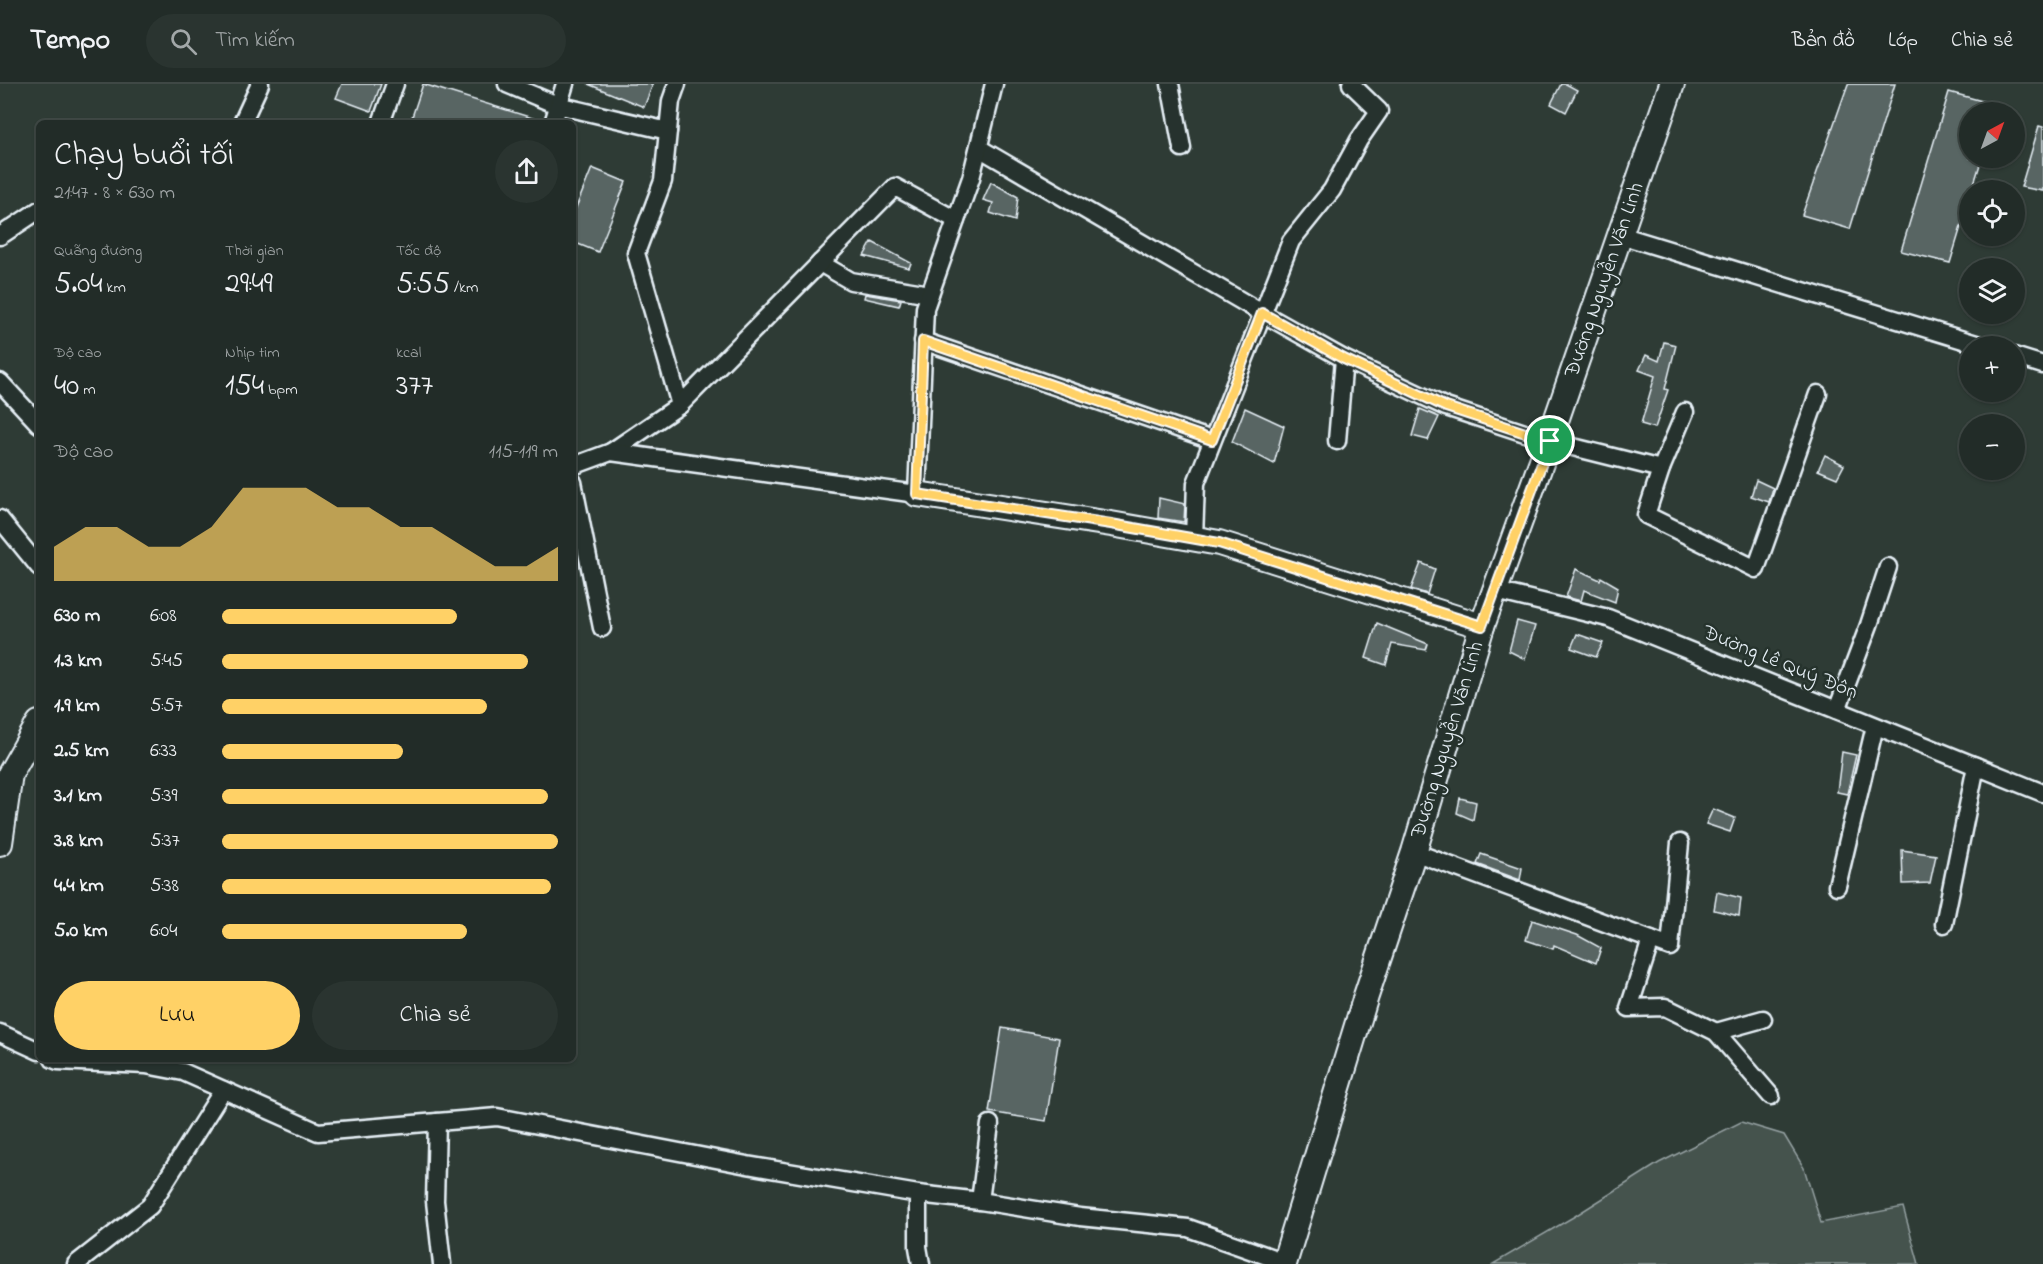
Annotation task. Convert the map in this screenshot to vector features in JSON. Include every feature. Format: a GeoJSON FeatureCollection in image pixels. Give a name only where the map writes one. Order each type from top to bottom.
{"type":"FeatureCollection","features":[{"type":"Feature","properties":{"kind":"street"},"geometry":{"type":"LineString","coordinates":[[243,120],[260,84]]}},
{"type":"Feature","properties":{"kind":"street"},"geometry":{"type":"LineString","coordinates":[[382,120],[395,84]]}},
{"type":"Feature","properties":{"kind":"street"},"geometry":{"type":"LineString","coordinates":[[507,84],[557,105],[668,131]]}},
{"type":"Feature","properties":{"kind":"street"},"geometry":{"type":"LineString","coordinates":[[554,120],[557,105],[565,84]]}},
{"type":"Feature","properties":{"kind":"street"},"geometry":{"type":"LineString","coordinates":[[677,84],[671,101],[663,181],[636,253],[680,405]]}},
{"type":"Feature","properties":{"kind":"street"},"geometry":{"type":"LineString","coordinates":[[917,494],[925,308],[971,178],[994,84]]}},
{"type":"Feature","properties":{"kind":"street"},"geometry":{"type":"LineString","coordinates":[[1170,84],[1182,148]]}},
{"type":"Feature","properties":{"kind":"street"},"geometry":{"type":"LineString","coordinates":[[1194,538],[1196,483],[1291,241],[1332,190],[1359,140],[1379,111],[1351,84]]}},
{"type":"Feature","properties":{"kind":"street","name":"Đường Nguyễn Văn Linh"},"geometry":{"type":"LineString","coordinates":[[1284,1263],[1366,996],[1414,852],[1482,626],[1550,441],[1672,84]]}},
{"type":"Feature","properties":{"kind":"street"},"geometry":{"type":"LineString","coordinates":[[979,148],[1344,359],[1446,407],[1550,441],[1661,469]]}},
{"type":"Feature","properties":{"kind":"street"},"geometry":{"type":"LineString","coordinates":[[576,465],[611,452],[680,405],[895,187],[956,220]]}},
{"type":"Feature","properties":{"kind":"street"},"geometry":{"type":"LineString","coordinates":[[0,236],[36,212]]}},
{"type":"Feature","properties":{"kind":"street"},"geometry":{"type":"LineString","coordinates":[[1620,235],[1959,339]]}},
{"type":"Feature","properties":{"kind":"street"},"geometry":{"type":"LineString","coordinates":[[820,263],[851,281],[930,294]]}},
{"type":"Feature","properties":{"kind":"street"},"geometry":{"type":"LineString","coordinates":[[923,341],[1212,440]]}},
{"type":"Feature","properties":{"kind":"street"},"geometry":{"type":"LineString","coordinates":[[1337,441],[1344,359]]}},
{"type":"Feature","properties":{"kind":"street"},"geometry":{"type":"LineString","coordinates":[[2025,359],[2043,365]]}},
{"type":"Feature","properties":{"kind":"street"},"geometry":{"type":"LineString","coordinates":[[0,382],[36,421]]}},
{"type":"Feature","properties":{"kind":"street"},"geometry":{"type":"LineString","coordinates":[[1686,412],[1661,469],[1646,515],[1756,569],[1818,394]]}},
{"type":"Feature","properties":{"kind":"street"},"geometry":{"type":"LineString","coordinates":[[611,452],[917,494],[1194,538],[1219,543],[1482,626]]}},
{"type":"Feature","properties":{"kind":"street"},"geometry":{"type":"LineString","coordinates":[[576,497],[602,628]]}},
{"type":"Feature","properties":{"kind":"street"},"geometry":{"type":"LineString","coordinates":[[0,519],[36,563]]}},
{"type":"Feature","properties":{"kind":"street"},"geometry":{"type":"LineString","coordinates":[[1837,710],[1888,567]]}},
{"type":"Feature","properties":{"kind":"street","name":"Đường Lê Quý Đôn"},"geometry":{"type":"LineString","coordinates":[[1496,591],[1608,618],[2043,793]]}},
{"type":"Feature","properties":{"kind":"street"},"geometry":{"type":"LineString","coordinates":[[1837,886],[1875,726]]}},
{"type":"Feature","properties":{"kind":"street"},"geometry":{"type":"LineString","coordinates":[[0,843],[5,773],[36,727]]}},
{"type":"Feature","properties":{"kind":"street"},"geometry":{"type":"LineString","coordinates":[[1944,924],[1976,766]]}},
{"type":"Feature","properties":{"kind":"street"},"geometry":{"type":"LineString","coordinates":[[1414,852],[1670,947],[1680,843]]}},
{"type":"Feature","properties":{"kind":"street"},"geometry":{"type":"LineString","coordinates":[[1651,940],[1629,1008],[1665,1008],[1716,1032],[1771,1096]]}},
{"type":"Feature","properties":{"kind":"street"},"geometry":{"type":"LineString","coordinates":[[1716,1032],[1764,1019]]}},
{"type":"Feature","properties":{"kind":"street"},"geometry":{"type":"LineString","coordinates":[[0,1033],[36,1050]]}},
{"type":"Feature","properties":{"kind":"street"},"geometry":{"type":"LineString","coordinates":[[80,1062],[146,1065],[183,1072],[318,1132],[497,1117],[747,1165],[918,1194],[1080,1217],[1188,1228],[1284,1263]]}},
{"type":"Feature","properties":{"kind":"street"},"geometry":{"type":"LineString","coordinates":[[76,1264],[150,1206],[223,1090]]}},
{"type":"Feature","properties":{"kind":"street"},"geometry":{"type":"LineString","coordinates":[[437,1122],[435,1201],[442,1264]]}},
{"type":"Feature","properties":{"kind":"street"},"geometry":{"type":"LineString","coordinates":[[980,1201],[990,1124]]}},
{"type":"Feature","properties":{"kind":"street"},"geometry":{"type":"LineString","coordinates":[[918,1194],[918,1246],[921,1264]]}},
{"type":"Feature","properties":{"kind":"shaded area"},"geometry":{"type":"Polygon","coordinates":[[[1741,1122],[1784,1135],[1804,1168],[1821,1223],[1903,1207],[1919,1264],[1493,1264],[1659,1163],[1741,1122]]]}},
{"type":"Feature","properties":{"kind":"building"},"geometry":{"type":"Polygon","coordinates":[[[342,84],[381,84],[371,111],[336,98],[342,84]]]}},
{"type":"Feature","properties":{"kind":"building"},"geometry":{"type":"Polygon","coordinates":[[[423,84],[539,120],[411,120],[423,84]]]}},
{"type":"Feature","properties":{"kind":"building"},"geometry":{"type":"Polygon","coordinates":[[[588,84],[653,84],[644,107],[588,84]]]}},
{"type":"Feature","properties":{"kind":"building"},"geometry":{"type":"Polygon","coordinates":[[[1561,84],[1577,90],[1566,112],[1551,104],[1561,84]]]}},
{"type":"Feature","properties":{"kind":"building"},"geometry":{"type":"Polygon","coordinates":[[[1848,84],[1895,84],[1850,229],[1802,215],[1848,84]]]}},
{"type":"Feature","properties":{"kind":"building"},"geometry":{"type":"Polygon","coordinates":[[[1949,92],[1986,102],[1959,102],[1959,168],[1979,168],[1975,180],[1959,180],[1959,233],[1950,263],[1901,251],[1949,92]]]}},
{"type":"Feature","properties":{"kind":"building"},"geometry":{"type":"Polygon","coordinates":[[[2039,126],[2043,127],[2043,191],[2025,188],[2025,180],[2023,180],[2039,126]]]}},
{"type":"Feature","properties":{"kind":"building"},"geometry":{"type":"Polygon","coordinates":[[[592,168],[626,182],[598,252],[576,243],[576,208],[592,168]]]}},
{"type":"Feature","properties":{"kind":"building"},"geometry":{"type":"Polygon","coordinates":[[[991,182],[1018,197],[1015,221],[990,213],[993,203],[983,200],[991,182]]]}},
{"type":"Feature","properties":{"kind":"building"},"geometry":{"type":"Polygon","coordinates":[[[872,242],[911,263],[909,268],[864,256],[872,242]]]}},
{"type":"Feature","properties":{"kind":"building"},"geometry":{"type":"Polygon","coordinates":[[[865,294],[901,300],[899,306],[864,298],[865,294]]]}},
{"type":"Feature","properties":{"kind":"building"},"geometry":{"type":"Polygon","coordinates":[[[1664,342],[1676,345],[1665,389],[1668,390],[1655,428],[1641,424],[1655,376],[1639,370],[1646,355],[1659,361],[1664,342]]]}},
{"type":"Feature","properties":{"kind":"building"},"geometry":{"type":"Polygon","coordinates":[[[1245,408],[1284,426],[1274,464],[1232,442],[1245,408]]]}},
{"type":"Feature","properties":{"kind":"building"},"geometry":{"type":"Polygon","coordinates":[[[1420,409],[1439,417],[1428,440],[1412,436],[1420,409]]]}},
{"type":"Feature","properties":{"kind":"building"},"geometry":{"type":"Polygon","coordinates":[[[1825,455],[1844,465],[1837,478],[1818,470],[1825,455]]]}},
{"type":"Feature","properties":{"kind":"building"},"geometry":{"type":"Polygon","coordinates":[[[1756,480],[1773,488],[1769,502],[1751,496],[1756,480]]]}},
{"type":"Feature","properties":{"kind":"building"},"geometry":{"type":"Polygon","coordinates":[[[1159,498],[1185,504],[1184,522],[1158,518],[1159,498]]]}},
{"type":"Feature","properties":{"kind":"building"},"geometry":{"type":"Polygon","coordinates":[[[1421,563],[1435,569],[1427,594],[1411,589],[1421,563]]]}},
{"type":"Feature","properties":{"kind":"building"},"geometry":{"type":"Polygon","coordinates":[[[1576,569],[1600,580],[1601,577],[1618,587],[1615,602],[1584,590],[1581,601],[1566,597],[1576,569]]]}},
{"type":"Feature","properties":{"kind":"building"},"geometry":{"type":"Polygon","coordinates":[[[1517,621],[1535,626],[1525,659],[1509,651],[1517,621]]]}},
{"type":"Feature","properties":{"kind":"building"},"geometry":{"type":"Polygon","coordinates":[[[1377,623],[1428,644],[1426,650],[1392,644],[1386,665],[1366,658],[1377,623]]]}},
{"type":"Feature","properties":{"kind":"building"},"geometry":{"type":"Polygon","coordinates":[[[1577,634],[1603,643],[1596,657],[1571,648],[1577,634]]]}},
{"type":"Feature","properties":{"kind":"building"},"geometry":{"type":"Polygon","coordinates":[[[1842,752],[1856,755],[1847,794],[1837,792],[1842,752]]]}},
{"type":"Feature","properties":{"kind":"building"},"geometry":{"type":"Polygon","coordinates":[[[1460,798],[1476,802],[1473,820],[1457,813],[1460,798]]]}},
{"type":"Feature","properties":{"kind":"building"},"geometry":{"type":"Polygon","coordinates":[[[1713,809],[1735,818],[1730,832],[1706,824],[1713,809]]]}},
{"type":"Feature","properties":{"kind":"building"},"geometry":{"type":"Polygon","coordinates":[[[1902,850],[1936,855],[1930,883],[1903,884],[1902,850]]]}},
{"type":"Feature","properties":{"kind":"building"},"geometry":{"type":"Polygon","coordinates":[[[1481,854],[1522,868],[1520,880],[1477,864],[1481,854]]]}},
{"type":"Feature","properties":{"kind":"building"},"geometry":{"type":"Polygon","coordinates":[[[1717,892],[1741,898],[1739,916],[1714,910],[1717,892]]]}},
{"type":"Feature","properties":{"kind":"building"},"geometry":{"type":"Polygon","coordinates":[[[1532,920],[1577,935],[1601,948],[1596,963],[1554,945],[1553,949],[1526,940],[1532,920]]]}},
{"type":"Feature","properties":{"kind":"building"},"geometry":{"type":"Polygon","coordinates":[[[1002,1028],[1059,1038],[1046,1121],[989,1112],[1002,1028]]]}},
{"type":"Feature","properties":{"kind":"route"},"geometry":{"type":"LineString","coordinates":[[1262,313],[1344,359],[1446,407],[1550,441],[1482,626],[1219,543],[917,494],[923,341],[1212,440],[1262,313]]}}]}
